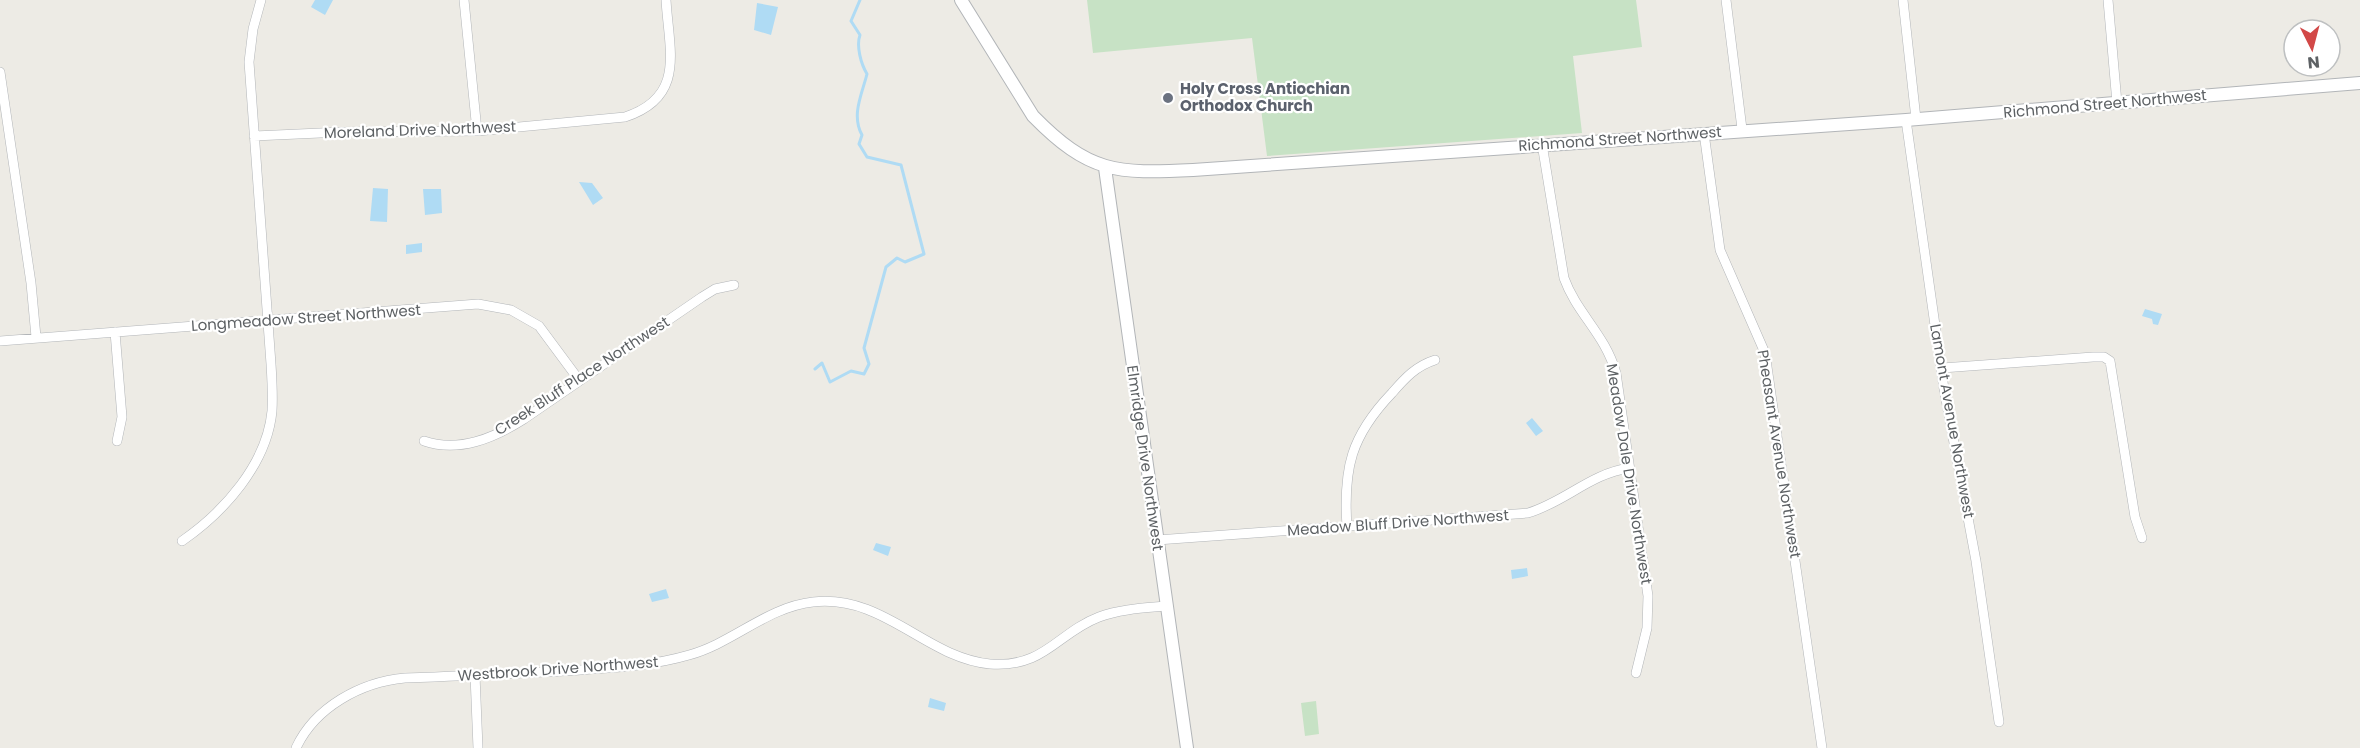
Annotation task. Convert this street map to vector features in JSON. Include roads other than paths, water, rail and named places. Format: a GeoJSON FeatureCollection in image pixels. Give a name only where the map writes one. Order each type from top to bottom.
{"type":"FeatureCollection","features":[{"type":"Feature","properties":{"kind":"street"},"geometry":{"type":"LineString","coordinates":[[182,541],[206,523],[254,466],[266,438],[272,412],[273,392],[249,62],[253,29],[261,0]]}},
{"type":"Feature","properties":{"kind":"street"},"geometry":{"type":"LineString","coordinates":[[464,0],[477,131]]}},
{"type":"Feature","properties":{"kind":"street","name":"Moreland Drive Northwest"},"geometry":{"type":"LineString","coordinates":[[254,136],[342,132],[477,131],[621,118],[645,111],[658,100],[667,86],[670,63],[666,0]]}},
{"type":"Feature","properties":{"kind":"street","name":"Richmond Street Northwest"},"geometry":{"type":"LineString","coordinates":[[961,0],[1033,116],[1062,143],[1105,168],[1127,171],[1181,170],[1742,129],[1911,119],[2360,83]]}},
{"type":"Feature","properties":{"kind":"street"},"geometry":{"type":"LineString","coordinates":[[1726,0],[1742,129]]}},
{"type":"Feature","properties":{"kind":"street","name":"Lamont Avenue Northwest"},"geometry":{"type":"LineString","coordinates":[[1903,0],[1911,119],[1942,368],[1951,434],[1976,561],[1999,722]]}},
{"type":"Feature","properties":{"kind":"street"},"geometry":{"type":"LineString","coordinates":[[2108,0],[2116,103]]}},
{"type":"Feature","properties":{"kind":"street"},"geometry":{"type":"LineString","coordinates":[[0,72],[31,284],[36,337]]}},
{"type":"Feature","properties":{"kind":"street","name":"Pheasant Avenue Northwest"},"geometry":{"type":"LineString","coordinates":[[1704,133],[1720,250],[1763,347],[1768,372],[1822,748]]}},
{"type":"Feature","properties":{"kind":"street","name":"Meadow Dale Drive Northwest"},"geometry":{"type":"LineString","coordinates":[[1542,144],[1560,267],[1568,289],[1603,339],[1614,365],[1649,606],[1647,628],[1636,673]]}},
{"type":"Feature","properties":{"kind":"street","name":"Elmridge Drive Northwest"},"geometry":{"type":"LineString","coordinates":[[1105,168],[1187,748]]}},
{"type":"Feature","properties":{"kind":"street","name":"Creek Bluff Place Northwest"},"geometry":{"type":"LineString","coordinates":[[424,441],[446,446],[486,439],[513,426],[702,297],[715,289],[734,285]]}},
{"type":"Feature","properties":{"kind":"street","name":"Longmeadow Street Northwest"},"geometry":{"type":"LineString","coordinates":[[0,341],[478,304],[511,310],[526,317],[548,335],[579,380]]}},
{"type":"Feature","properties":{"kind":"street"},"geometry":{"type":"LineString","coordinates":[[115,333],[122,417],[117,441]]}},
{"type":"Feature","properties":{"kind":"street"},"geometry":{"type":"LineString","coordinates":[[1942,368],[2097,356],[2110,362],[2135,517],[2142,538]]}},
{"type":"Feature","properties":{"kind":"street"},"geometry":{"type":"LineString","coordinates":[[1347,527],[1348,467],[1358,437],[1374,411],[1409,375],[1425,363],[1435,360]]}},
{"type":"Feature","properties":{"kind":"street","name":"Meadow Bluff Drive Northwest"},"geometry":{"type":"LineString","coordinates":[[1157,540],[1528,513],[1551,505],[1595,477],[1630,468]]}},
{"type":"Feature","properties":{"kind":"street","name":"Westbrook Drive Northwest"},"geometry":{"type":"LineString","coordinates":[[296,748],[310,726],[326,711],[357,690],[396,679],[657,663],[713,647],[769,615],[813,602],[843,603],[872,610],[967,660],[992,664],[1018,662],[1044,653],[1099,617],[1167,606]]}},
{"type":"Feature","properties":{"kind":"street"},"geometry":{"type":"LineString","coordinates":[[476,675],[478,748]]}},
{"type":"Feature","properties":{"kind":"water"},"geometry":{"type":"Polygon","coordinates":[[[315,0],[333,0],[325,15],[311,7],[315,0]]]}},
{"type":"Feature","properties":{"kind":"water"},"geometry":{"type":"Polygon","coordinates":[[[757,3],[778,7],[771,35],[754,30],[757,3]]]}},
{"type":"Feature","properties":{"kind":"water"},"geometry":{"type":"Polygon","coordinates":[[[579,182],[592,183],[603,198],[593,205],[579,182]]]}},
{"type":"Feature","properties":{"kind":"water"},"geometry":{"type":"Polygon","coordinates":[[[373,188],[388,189],[387,222],[370,221],[373,188]]]}},
{"type":"Feature","properties":{"kind":"water"},"geometry":{"type":"Polygon","coordinates":[[[423,189],[441,189],[442,213],[425,215],[423,189]]]}},
{"type":"Feature","properties":{"kind":"water"},"geometry":{"type":"Polygon","coordinates":[[[422,243],[422,252],[406,254],[406,245],[422,243]]]}},
{"type":"Feature","properties":{"kind":"water"},"geometry":{"type":"Polygon","coordinates":[[[2145,309],[2162,314],[2158,325],[2153,324],[2152,319],[2142,316],[2145,309]]]}},
{"type":"Feature","properties":{"kind":"water"},"geometry":{"type":"Polygon","coordinates":[[[1532,418],[1543,431],[1536,436],[1526,423],[1532,418]]]}},
{"type":"Feature","properties":{"kind":"water"},"geometry":{"type":"Polygon","coordinates":[[[876,543],[891,547],[888,556],[873,550],[876,543]]]}},
{"type":"Feature","properties":{"kind":"water"},"geometry":{"type":"Polygon","coordinates":[[[1527,568],[1528,576],[1512,579],[1511,570],[1527,568]]]}},
{"type":"Feature","properties":{"kind":"water"},"geometry":{"type":"Polygon","coordinates":[[[666,589],[669,598],[652,602],[649,594],[666,589]]]}},
{"type":"Feature","properties":{"kind":"water"},"geometry":{"type":"Polygon","coordinates":[[[930,698],[946,703],[944,711],[928,707],[930,698]]]}},
{"type":"Feature","properties":{"kind":"waterway"},"geometry":{"type":"LineString","coordinates":[[815,369],[822,363],[830,382],[851,371],[864,374],[869,364],[864,348],[886,267],[897,258],[905,262],[924,254],[901,165],[867,157],[859,144],[862,135],[857,112],[867,74],[860,55],[860,35],[851,21],[860,0]]}},
{"type":"Feature","properties":{"kind":"place","name":"Holy Cross Antiochian Orthodox Church"},"geometry":{"type":"Point","coordinates":[1168,98]}}]}
